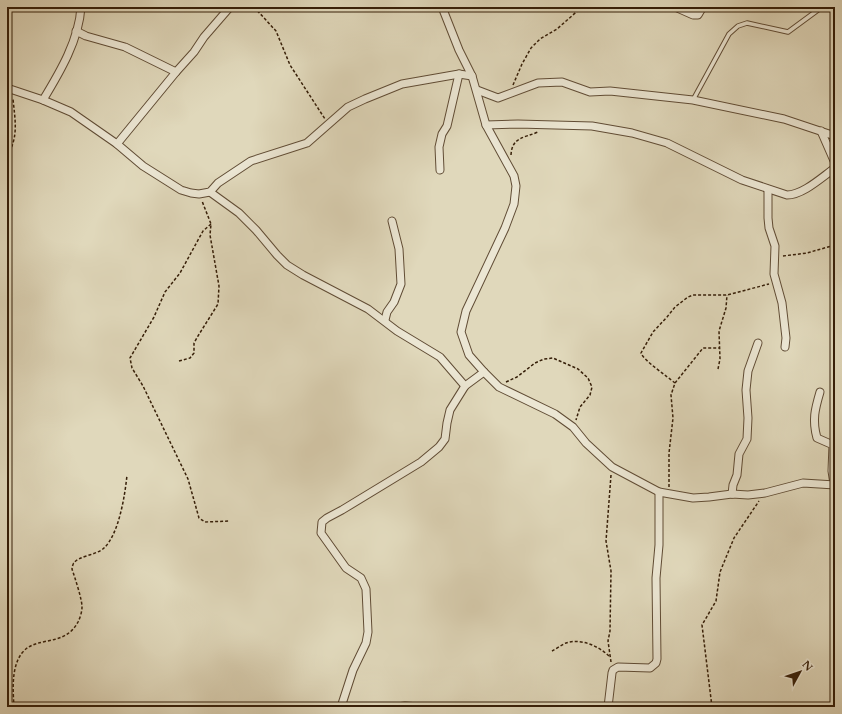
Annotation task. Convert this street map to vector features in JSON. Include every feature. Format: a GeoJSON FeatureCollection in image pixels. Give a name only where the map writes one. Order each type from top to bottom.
{"type":"FeatureCollection","features":[{"type":"Feature","properties":{"kind":"street"},"geometry":{"type":"LineString","coordinates":[[43,100],[68,54],[76,31],[81,7]]}},
{"type":"Feature","properties":{"kind":"street"},"geometry":{"type":"LineString","coordinates":[[117,144],[230,7]]}},
{"type":"Feature","properties":{"kind":"street"},"geometry":{"type":"LineString","coordinates":[[442,7],[459,50],[472,76],[486,125],[514,176],[516,186],[514,204],[505,228],[466,311],[461,332],[469,355],[484,372],[499,387],[555,414],[573,427],[586,443],[612,467],[659,492],[693,498],[710,498],[732,494],[748,495],[765,493],[803,483],[835,484],[832,471],[833,445],[817,438],[815,431],[814,413],[820,392]]}},
{"type":"Feature","properties":{"kind":"street"},"geometry":{"type":"LineString","coordinates":[[675,7],[693,15],[698,14],[701,7]]}},
{"type":"Feature","properties":{"kind":"street"},"geometry":{"type":"LineString","coordinates":[[76,31],[86,36],[125,46],[176,72]]}},
{"type":"Feature","properties":{"kind":"street"},"geometry":{"type":"LineString","coordinates":[[440,170],[439,147],[442,134],[447,126],[459,74]]}},
{"type":"Feature","properties":{"kind":"street"},"geometry":{"type":"LineString","coordinates":[[9,89],[43,100],[71,112],[117,144],[143,166],[181,190],[199,194],[210,192],[218,183],[251,161],[307,143],[348,107],[402,84],[459,74],[472,76]]}},
{"type":"Feature","properties":{"kind":"street"},"geometry":{"type":"LineString","coordinates":[[477,90],[498,98],[538,83],[562,82],[590,92],[610,91],[693,100],[763,114],[797,123],[835,136]]}},
{"type":"Feature","properties":{"kind":"street"},"geometry":{"type":"LineString","coordinates":[[486,125],[518,124],[592,126],[632,133],[667,143],[727,174],[768,190],[786,195],[793,195],[804,190],[835,168]]}},
{"type":"Feature","properties":{"kind":"street"},"geometry":{"type":"LineString","coordinates":[[821,131],[835,163]]}},
{"type":"Feature","properties":{"kind":"street"},"geometry":{"type":"LineString","coordinates":[[768,190],[768,218],[775,246],[774,274],[782,304],[786,338],[785,347]]}},
{"type":"Feature","properties":{"kind":"street"},"geometry":{"type":"LineString","coordinates":[[210,192],[239,213],[288,265],[368,309],[385,320],[397,331],[440,357],[465,386]]}},
{"type":"Feature","properties":{"kind":"street"},"geometry":{"type":"LineString","coordinates":[[385,320],[387,312],[394,302],[401,284],[399,249],[392,221]]}},
{"type":"Feature","properties":{"kind":"street"},"geometry":{"type":"LineString","coordinates":[[732,494],[733,484],[737,475],[739,454],[747,439],[748,418],[746,390],[748,371],[758,343]]}},
{"type":"Feature","properties":{"kind":"street"},"geometry":{"type":"LineString","coordinates":[[341,707],[353,670],[366,643],[368,632],[366,589],[361,578],[346,568],[321,533],[322,522],[421,462],[439,447],[445,439],[450,410],[465,386],[484,372]]}},
{"type":"Feature","properties":{"kind":"street"},"geometry":{"type":"LineString","coordinates":[[608,707],[612,673],[614,670],[618,667],[650,668],[656,663],[657,659],[656,578],[659,545],[659,492]]}},
{"type":"Feature","properties":{"kind":"street"},"geometry":{"type":"LineString","coordinates":[[397,707],[420,707]]}},
{"type":"Feature","properties":{"kind":"lane"},"geometry":{"type":"LineString","coordinates":[[693,100],[729,34],[738,26],[747,24],[788,32],[822,7]]}},
{"type":"Feature","properties":{"kind":"path"},"geometry":{"type":"LineString","coordinates":[[254,7],[276,31],[290,65],[328,123]]}},
{"type":"Feature","properties":{"kind":"path"},"geometry":{"type":"LineString","coordinates":[[509,94],[522,64],[531,48],[540,39],[558,29],[582,7]]}},
{"type":"Feature","properties":{"kind":"path"},"geometry":{"type":"LineString","coordinates":[[7,156],[14,144],[16,126],[9,89]]}},
{"type":"Feature","properties":{"kind":"path"},"geometry":{"type":"LineString","coordinates":[[511,159],[511,147],[515,141],[544,130]]}},
{"type":"Feature","properties":{"kind":"path"},"geometry":{"type":"LineString","coordinates":[[179,361],[190,358],[194,353],[194,343],[218,304],[219,286],[210,235],[210,224],[199,194]]}},
{"type":"Feature","properties":{"kind":"path"},"geometry":{"type":"LineString","coordinates":[[210,224],[203,231],[180,273],[165,292],[154,317],[130,358],[132,368],[143,386],[188,479],[199,518],[205,522],[230,521]]}},
{"type":"Feature","properties":{"kind":"path"},"geometry":{"type":"LineString","coordinates":[[775,257],[807,253],[835,245]]}},
{"type":"Feature","properties":{"kind":"path"},"geometry":{"type":"LineString","coordinates":[[675,383],[659,369],[645,360],[641,355],[653,332],[668,317],[675,307],[693,295],[727,295],[776,283]]}},
{"type":"Feature","properties":{"kind":"path"},"geometry":{"type":"LineString","coordinates":[[718,369],[720,359],[719,331],[726,308],[727,295]]}},
{"type":"Feature","properties":{"kind":"path"},"geometry":{"type":"LineString","coordinates":[[833,378],[832,317],[835,314]]}},
{"type":"Feature","properties":{"kind":"path"},"geometry":{"type":"LineString","coordinates":[[670,494],[670,452],[673,418],[671,395],[675,383],[703,348],[719,348]]}},
{"type":"Feature","properties":{"kind":"path"},"geometry":{"type":"LineString","coordinates":[[499,387],[508,380],[517,377],[535,363],[544,359],[553,358],[578,369],[588,378],[592,387],[590,395],[580,407],[573,427]]}},
{"type":"Feature","properties":{"kind":"path"},"geometry":{"type":"LineString","coordinates":[[612,467],[606,541],[611,570],[610,632],[608,641],[610,657],[614,670]]}},
{"type":"Feature","properties":{"kind":"path"},"geometry":{"type":"LineString","coordinates":[[14,707],[15,670],[21,654],[33,645],[65,636],[74,628],[80,618],[82,607],[72,569],[74,563],[78,559],[97,553],[110,541],[122,509],[127,475]]}},
{"type":"Feature","properties":{"kind":"path"},"geometry":{"type":"LineString","coordinates":[[712,707],[702,626],[716,601],[720,572],[734,538],[765,493]]}},
{"type":"Feature","properties":{"kind":"path"},"geometry":{"type":"LineString","coordinates":[[552,651],[566,643],[579,642],[592,644],[604,651],[610,657]]}}]}
